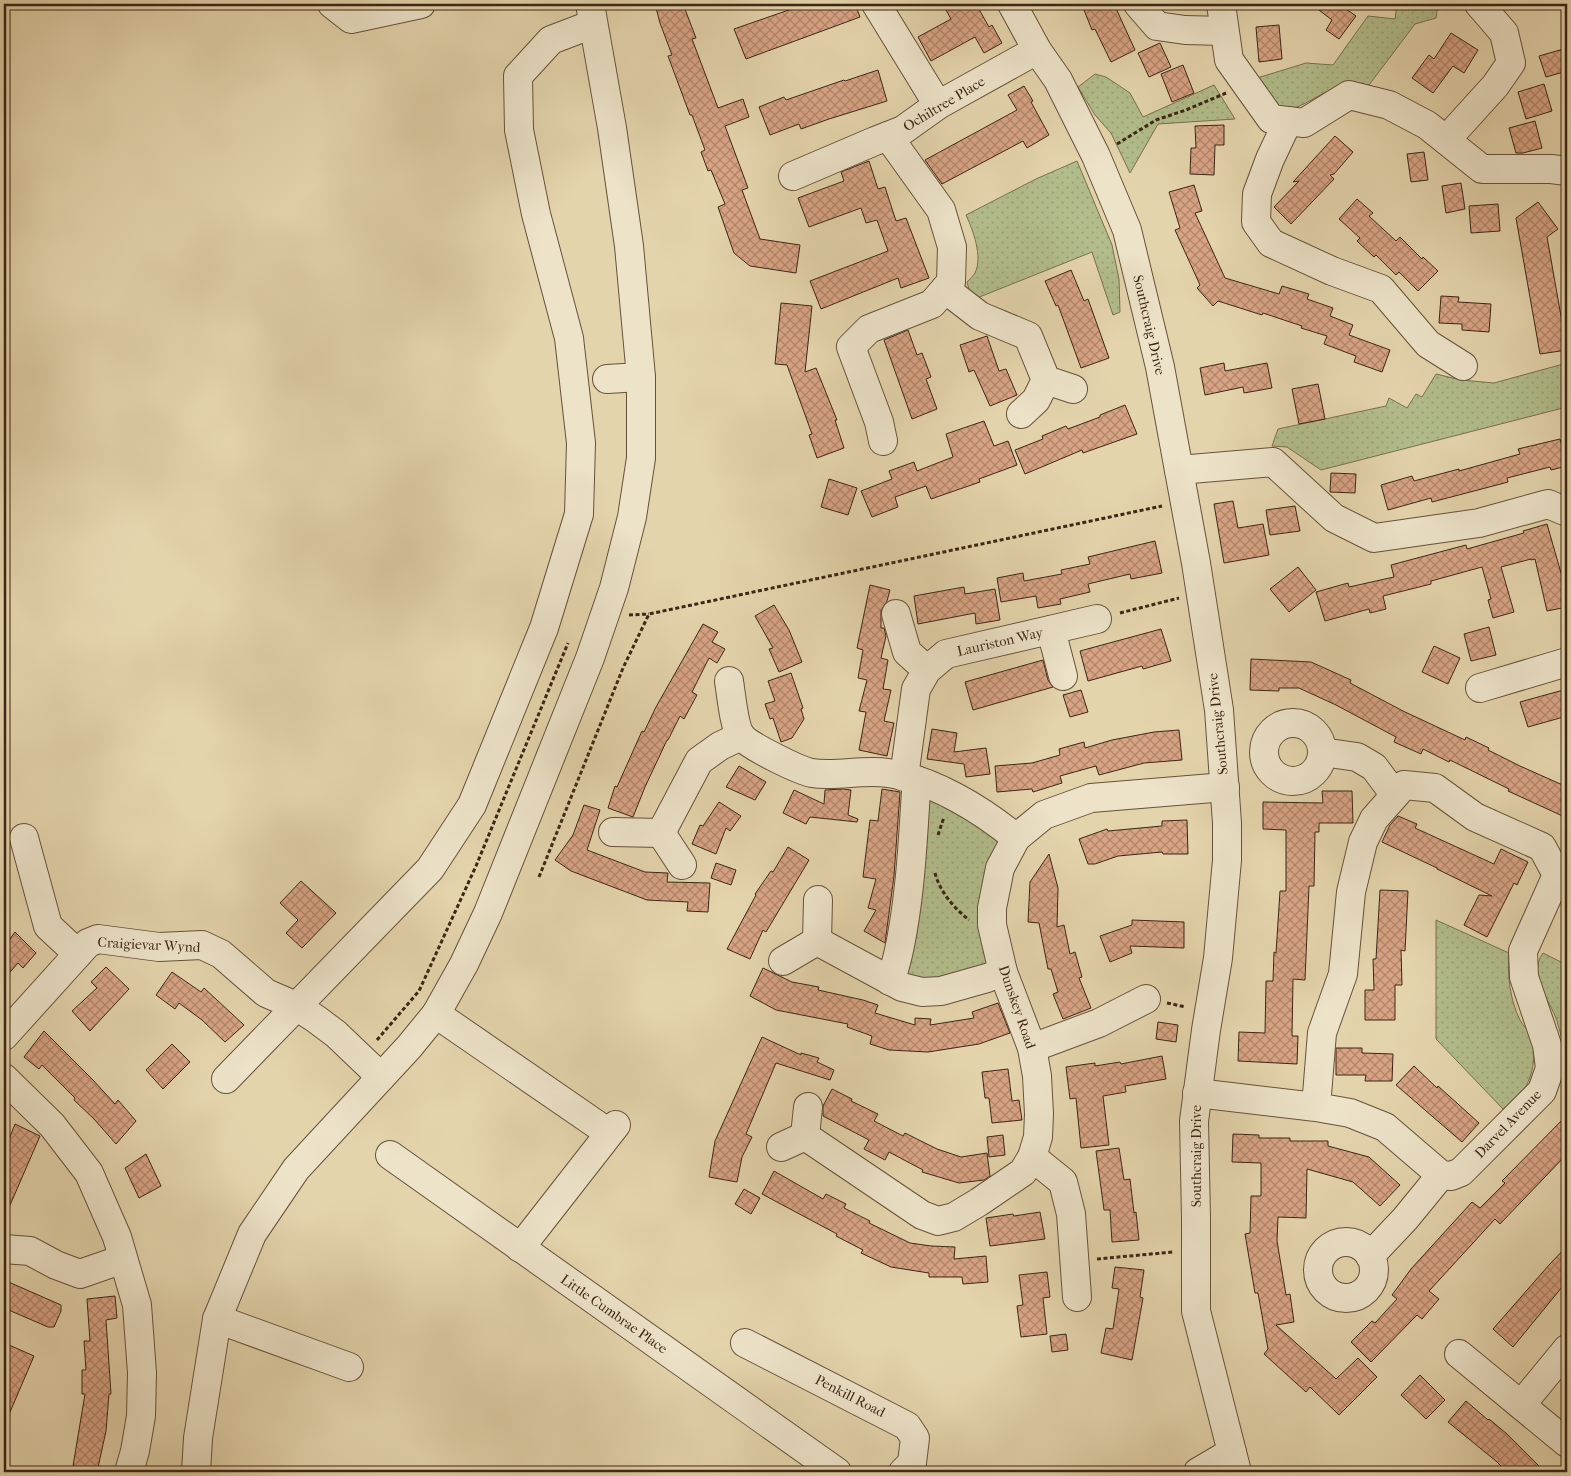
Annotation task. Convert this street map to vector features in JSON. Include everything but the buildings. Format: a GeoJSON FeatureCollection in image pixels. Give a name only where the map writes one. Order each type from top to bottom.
{"type":"FeatureCollection","features":[{"type":"Feature","properties":{"kind":"street"},"geometry":{"type":"LineString","coordinates":[[332,4],[351,19],[421,4]]}},
{"type":"Feature","properties":{"kind":"street"},"geometry":{"type":"LineString","coordinates":[[876,4],[938,105]]}},
{"type":"Feature","properties":{"kind":"street","name":"Southcraig Drive"},"geometry":{"type":"LineString","coordinates":[[1012,4],[1037,50],[1058,80],[1096,156],[1127,230],[1160,367],[1219,710],[1227,823],[1227,860],[1218,958],[1208,1011],[1194,1121],[1196,1311],[1235,1462]]}},
{"type":"Feature","properties":{"kind":"street"},"geometry":{"type":"LineString","coordinates":[[1138,4],[1157,26],[1185,30],[1224,31]]}},
{"type":"Feature","properties":{"kind":"street"},"geometry":{"type":"LineString","coordinates":[[1221,4],[1229,60],[1270,120],[1304,123],[1349,95],[1389,106],[1427,125],[1482,169],[1551,169],[1567,171]]}},
{"type":"Feature","properties":{"kind":"street"},"geometry":{"type":"LineString","coordinates":[[1446,140],[1495,86],[1511,63],[1504,33],[1479,4]]}},
{"type":"Feature","properties":{"kind":"street"},"geometry":{"type":"LineString","coordinates":[[196,1472],[198,1438],[217,1320],[252,1234],[296,1169],[409,1047],[436,1014],[464,964],[488,913],[590,658],[614,588],[632,517],[641,458],[641,376],[629,246],[612,128],[591,14],[551,40],[518,76],[519,130],[536,214],[569,338],[581,442],[579,514],[544,628],[472,805],[430,869],[226,1079]]}},
{"type":"Feature","properties":{"kind":"street","name":"Ochiltree Place"},"geometry":{"type":"LineString","coordinates":[[793,176],[903,130],[938,105],[1037,50]]}},
{"type":"Feature","properties":{"kind":"street"},"geometry":{"type":"LineString","coordinates":[[1288,121],[1270,159],[1257,194],[1256,222],[1271,243],[1332,271],[1381,289],[1428,344],[1463,366]]}},
{"type":"Feature","properties":{"kind":"street"},"geometry":{"type":"LineString","coordinates":[[883,441],[879,422],[851,347],[869,329],[932,304],[951,282],[952,247],[942,210],[888,136]]}},
{"type":"Feature","properties":{"kind":"street"},"geometry":{"type":"LineString","coordinates":[[945,289],[980,316],[1028,336],[1046,380],[1036,400],[1020,414]]}},
{"type":"Feature","properties":{"kind":"street"},"geometry":{"type":"LineString","coordinates":[[607,379],[641,376]]}},
{"type":"Feature","properties":{"kind":"street"},"geometry":{"type":"LineString","coordinates":[[1046,380],[1073,389]]}},
{"type":"Feature","properties":{"kind":"street"},"geometry":{"type":"LineString","coordinates":[[1179,470],[1273,462],[1334,518],[1374,538],[1479,523],[1548,504],[1567,512]]}},
{"type":"Feature","properties":{"kind":"street"},"geometry":{"type":"LineString","coordinates":[[896,614],[907,652],[927,670]]}},
{"type":"Feature","properties":{"kind":"street","name":"Lauriston Way"},"geometry":{"type":"LineString","coordinates":[[890,981],[896,966],[906,912],[912,857],[916,791],[911,779],[916,689],[927,670],[946,654],[1097,619]]}},
{"type":"Feature","properties":{"kind":"street"},"geometry":{"type":"LineString","coordinates":[[1051,630],[1063,676]]}},
{"type":"Feature","properties":{"kind":"street"},"geometry":{"type":"LineString","coordinates":[[1480,688],[1567,662]]}},
{"type":"Feature","properties":{"kind":"street"},"geometry":{"type":"LineString","coordinates":[[729,680],[734,714],[741,736],[766,753],[811,773],[887,772],[911,779],[952,795],[1004,828],[1016,838]]}},
{"type":"Feature","properties":{"kind":"street"},"geometry":{"type":"LineString","coordinates":[[661,833],[699,761],[720,746],[741,736]]}},
{"type":"Feature","properties":{"kind":"street"},"geometry":{"type":"LineString","coordinates":[[1322,752],[1357,757],[1374,767],[1395,795]]}},
{"type":"Feature","properties":{"kind":"street","name":"Darvel Avenue"},"geometry":{"type":"LineString","coordinates":[[1316,1107],[1322,1033],[1343,974],[1351,892],[1362,842],[1374,819],[1404,785],[1435,788],[1475,816],[1542,847],[1557,875],[1523,952],[1523,960],[1524,977],[1547,1045],[1559,1069],[1542,1091],[1461,1172],[1451,1176],[1441,1175]]}},
{"type":"Feature","properties":{"kind":"street","name":"Dunskey Road"},"geometry":{"type":"LineString","coordinates":[[808,1107],[793,1142],[922,1215],[938,1221],[954,1217],[1022,1172],[1032,1157],[1038,1137],[1040,1114],[1037,1076],[1032,1048],[1003,972],[992,925],[992,908],[1000,868],[1016,838],[1044,815],[1091,798],[1225,787]]}},
{"type":"Feature","properties":{"kind":"street"},"geometry":{"type":"LineString","coordinates":[[613,832],[661,833]]}},
{"type":"Feature","properties":{"kind":"street"},"geometry":{"type":"LineString","coordinates":[[661,833],[682,865]]}},
{"type":"Feature","properties":{"kind":"street"},"geometry":{"type":"LineString","coordinates":[[24,838],[48,926],[78,954]]}},
{"type":"Feature","properties":{"kind":"street"},"geometry":{"type":"LineString","coordinates":[[817,941],[818,900]]}},
{"type":"Feature","properties":{"kind":"street","name":"Craigievar Wynd"},"geometry":{"type":"LineString","coordinates":[[4,1036],[88,943],[98,939],[160,947],[202,945],[221,954],[266,993],[296,1006],[336,1034],[381,1076]]}},
{"type":"Feature","properties":{"kind":"street"},"geometry":{"type":"LineString","coordinates":[[817,941],[902,987],[922,992],[941,991],[1003,972]]}},
{"type":"Feature","properties":{"kind":"street"},"geometry":{"type":"LineString","coordinates":[[783,961],[817,941]]}},
{"type":"Feature","properties":{"kind":"street"},"geometry":{"type":"LineString","coordinates":[[1032,1048],[1099,1023],[1146,999]]}},
{"type":"Feature","properties":{"kind":"street"},"geometry":{"type":"LineString","coordinates":[[436,1014],[612,1129],[520,1248]]}},
{"type":"Feature","properties":{"kind":"street"},"geometry":{"type":"LineString","coordinates":[[4,1078],[52,1125],[89,1173],[117,1237],[137,1305],[142,1373],[141,1416],[129,1472]]}},
{"type":"Feature","properties":{"kind":"street"},"geometry":{"type":"LineString","coordinates":[[1197,1092],[1350,1113],[1385,1127],[1441,1175],[1405,1219],[1370,1256]]}},
{"type":"Feature","properties":{"kind":"street","name":"Little Cumbrae Place"},"geometry":{"type":"LineString","coordinates":[[390,1155],[837,1472]]}},
{"type":"Feature","properties":{"kind":"street"},"geometry":{"type":"LineString","coordinates":[[1032,1157],[1063,1182],[1071,1214],[1077,1296]]}},
{"type":"Feature","properties":{"kind":"street"},"geometry":{"type":"LineString","coordinates":[[4,1249],[30,1251],[56,1265],[80,1274],[122,1259]]}},
{"type":"Feature","properties":{"kind":"street"},"geometry":{"type":"LineString","coordinates":[[217,1320],[349,1367]]}},
{"type":"Feature","properties":{"kind":"street","name":"Penkill Road"},"geometry":{"type":"LineString","coordinates":[[745,1343],[907,1426],[915,1438],[912,1463],[903,1472]]}},
{"type":"Feature","properties":{"kind":"street"},"geometry":{"type":"LineString","coordinates":[[1521,1405],[1567,1349]]}},
{"type":"Feature","properties":{"kind":"street"},"geometry":{"type":"LineString","coordinates":[[1459,1354],[1567,1443]]}},
{"type":"Feature","properties":{"kind":"street"},"geometry":{"type":"LineString","coordinates":[[1198,1472],[1235,1462]]}},
{"type":"Feature","properties":{"kind":"path"},"geometry":{"type":"LineString","coordinates":[[1096,156],[1156,120],[1210,100],[1244,82]]}},
{"type":"Feature","properties":{"kind":"path"},"geometry":{"type":"LineString","coordinates":[[539,877],[623,668],[649,614],[1184,502]]}},
{"type":"Feature","properties":{"kind":"path"},"geometry":{"type":"LineString","coordinates":[[1097,619],[1200,592]]}},
{"type":"Feature","properties":{"kind":"path"},"geometry":{"type":"LineString","coordinates":[[936,843],[952,795]]}},
{"type":"Feature","properties":{"kind":"path"},"geometry":{"type":"LineString","coordinates":[[934,870],[943,892],[961,913],[978,927],[992,925]]}},
{"type":"Feature","properties":{"kind":"path"},"geometry":{"type":"LineString","coordinates":[[1146,999],[1208,1011]]}},
{"type":"Feature","properties":{"kind":"path"},"geometry":{"type":"LineString","coordinates":[[1074,1261],[1196,1250]]}},
{"type":"Feature","properties":{"kind":"green space"},"geometry":{"type":"Polygon","coordinates":[[[1397,4],[1440,4],[1438,5],[1436,18],[1415,24],[1369,85],[1350,85],[1332,89],[1298,107],[1280,111],[1254,79],[1306,63],[1333,65],[1368,16],[1395,19],[1397,4]]]}},
{"type":"Feature","properties":{"kind":"green space"},"geometry":{"type":"Polygon","coordinates":[[[1095,74],[1106,77],[1130,93],[1143,117],[1214,85],[1235,119],[1158,124],[1130,173],[1111,133],[1095,115],[1078,87],[1095,74]]]}},
{"type":"Feature","properties":{"kind":"green space"},"geometry":{"type":"Polygon","coordinates":[[[1077,161],[1112,245],[1119,279],[1120,312],[1113,315],[1092,252],[977,298],[970,293],[967,282],[975,273],[978,252],[966,215],[1036,179],[1077,161]]]}},
{"type":"Feature","properties":{"kind":"green space"},"geometry":{"type":"Polygon","coordinates":[[[1567,363],[1567,407],[1321,470],[1287,447],[1272,446],[1278,429],[1386,406],[1389,398],[1407,408],[1416,394],[1422,397],[1436,374],[1461,380],[1494,383],[1567,363]]]}},
{"type":"Feature","properties":{"kind":"green space"},"geometry":{"type":"Polygon","coordinates":[[[919,792],[1003,831],[997,868],[1000,970],[922,989],[899,968],[919,792]]]}},
{"type":"Feature","properties":{"kind":"green space"},"geometry":{"type":"Polygon","coordinates":[[[1436,920],[1509,953],[1508,970],[1512,996],[1520,1020],[1531,1036],[1534,1059],[1531,1074],[1525,1088],[1517,1098],[1503,1109],[1436,1039],[1436,920]]]}},
{"type":"Feature","properties":{"kind":"green space"},"geometry":{"type":"Polygon","coordinates":[[[1543,953],[1567,965],[1567,1051],[1554,1013],[1539,979],[1537,970],[1543,953]]]}}]}
